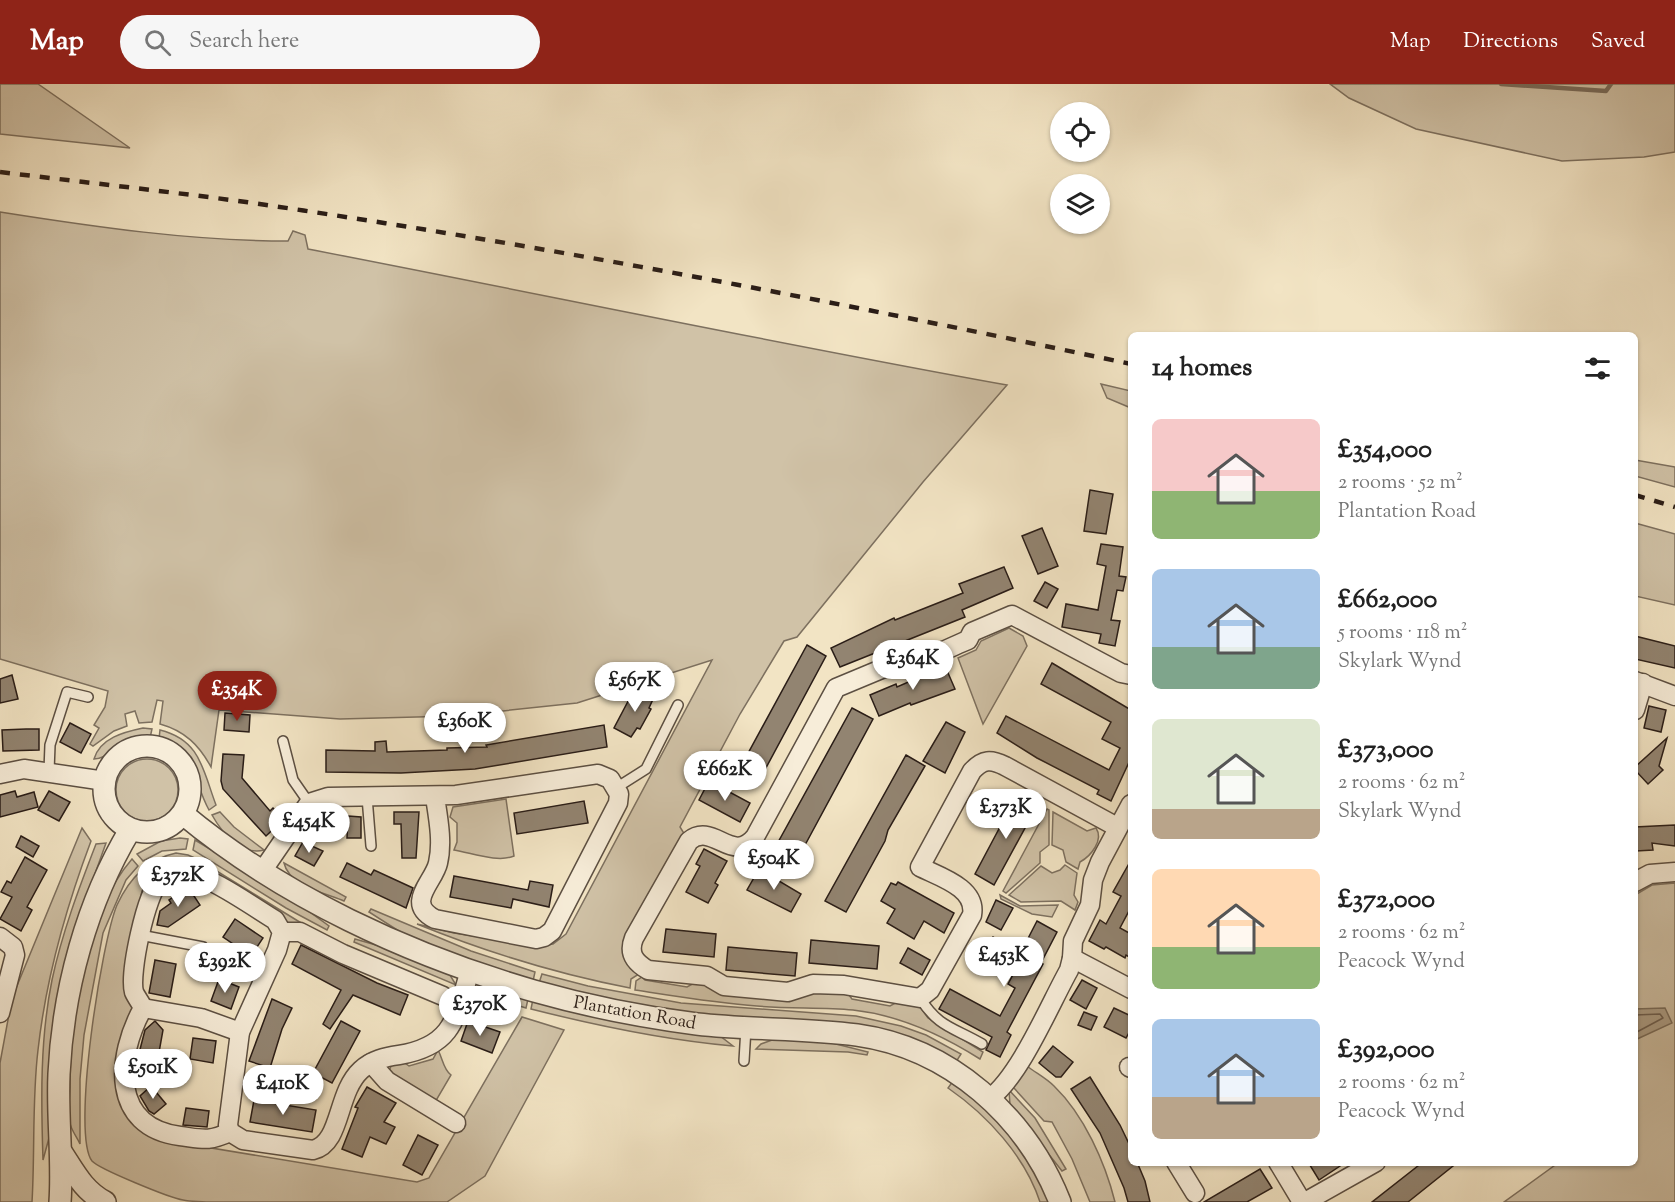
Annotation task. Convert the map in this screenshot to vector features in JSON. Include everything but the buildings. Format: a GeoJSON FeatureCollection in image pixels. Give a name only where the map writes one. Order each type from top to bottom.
{"type":"FeatureCollection","features":[{"type":"Feature","properties":{"kind":"street"},"geometry":{"type":"LineString","coordinates":[[1117,827],[1000,763],[986,760],[978,765],[972,771],[920,867],[965,891],[972,901],[973,908],[930,990],[920,998],[844,985],[813,984],[788,992],[724,986],[707,976],[648,970],[641,966],[632,955],[631,946],[689,841],[699,835],[710,836],[731,846],[740,847],[750,843],[755,837],[836,688],[908,658],[918,660],[950,648],[968,640],[972,632],[1012,615],[1121,673],[1128,674]]}},
{"type":"Feature","properties":{"kind":"street"},"geometry":{"type":"LineString","coordinates":[[1639,682],[1675,696]]}},
{"type":"Feature","properties":{"kind":"street"},"geometry":{"type":"LineString","coordinates":[[144,746],[158,747],[172,754],[188,773],[191,788],[189,802],[183,813],[170,827],[146,833],[130,830],[110,812],[105,799],[105,781],[111,767],[119,757],[132,749],[144,746]]}},
{"type":"Feature","properties":{"kind":"street"},"geometry":{"type":"LineString","coordinates":[[0,774],[24,769],[105,781]]}},
{"type":"Feature","properties":{"kind":"street"},"geometry":{"type":"LineString","coordinates":[[262,870],[309,803],[328,797],[435,797],[597,774],[610,779],[620,794],[552,931],[536,939],[435,919],[427,915],[423,908],[424,889],[438,864],[439,836],[435,797]]}},
{"type":"Feature","properties":{"kind":"street"},"geometry":{"type":"LineString","coordinates":[[990,1098],[1005,1083],[1021,1058],[1068,970],[1072,958],[1073,941],[1090,905],[1093,880],[1117,827],[1128,809]]}},
{"type":"Feature","properties":{"kind":"street","name":"Plantation Road"},"geometry":{"type":"LineString","coordinates":[[183,813],[235,855],[366,927],[470,970],[534,991],[643,1016],[746,1028],[834,1032],[885,1040],[921,1054],[954,1071],[990,1098],[1010,1118],[1035,1152],[1060,1202]]}},
{"type":"Feature","properties":{"kind":"street"},"geometry":{"type":"LineString","coordinates":[[60,1202],[63,1153],[59,1117],[59,1072],[69,997],[81,942],[92,908],[104,876],[130,830]]}},
{"type":"Feature","properties":{"kind":"street"},"geometry":{"type":"LineString","coordinates":[[143,1008],[134,992],[135,965],[150,893],[160,879],[175,873],[189,872],[203,877],[275,920],[282,932],[277,950],[240,1032],[228,1115],[230,1132]]}},
{"type":"Feature","properties":{"kind":"street"},"geometry":{"type":"LineString","coordinates":[[1638,880],[1650,874],[1675,872]]}},
{"type":"Feature","properties":{"kind":"street"},"geometry":{"type":"LineString","coordinates":[[282,932],[300,932],[344,954],[443,996]]}},
{"type":"Feature","properties":{"kind":"street"},"geometry":{"type":"LineString","coordinates":[[0,937],[13,947],[15,956],[0,1013]]}},
{"type":"Feature","properties":{"kind":"street"},"geometry":{"type":"LineString","coordinates":[[1072,958],[1128,987]]}},
{"type":"Feature","properties":{"kind":"street"},"geometry":{"type":"LineString","coordinates":[[230,1132],[243,1140],[313,1150],[322,1147],[333,1135],[340,1106],[350,1083],[361,1070],[384,1057],[417,1052],[431,1046],[441,1038],[454,1021],[470,970]]}},
{"type":"Feature","properties":{"kind":"street"},"geometry":{"type":"LineString","coordinates":[[143,1008],[201,1018],[240,1032]]}},
{"type":"Feature","properties":{"kind":"street"},"geometry":{"type":"LineString","coordinates":[[143,1008],[131,1030],[124,1078],[130,1108],[147,1124],[166,1134],[212,1141],[230,1132]]}},
{"type":"Feature","properties":{"kind":"street"},"geometry":{"type":"LineString","coordinates":[[371,1063],[387,1081],[456,1122]]}},
{"type":"Feature","properties":{"kind":"street"},"geometry":{"type":"LineString","coordinates":[[63,1153],[80,1182],[90,1193],[105,1202]]}},
{"type":"Feature","properties":{"kind":"street"},"geometry":{"type":"LineString","coordinates":[[1178,1166],[1194,1193]]}},
{"type":"Feature","properties":{"kind":"street"},"geometry":{"type":"LineString","coordinates":[[1280,1166],[1303,1202],[1369,1166]]}},
{"type":"Feature","properties":{"kind":"lane"},"geometry":{"type":"LineString","coordinates":[[49,771],[50,746],[67,692],[88,697]]}},
{"type":"Feature","properties":{"kind":"lane"},"geometry":{"type":"LineString","coordinates":[[616,788],[646,769],[678,705]]}},
{"type":"Feature","properties":{"kind":"lane"},"geometry":{"type":"LineString","coordinates":[[283,741],[293,780],[309,803]]}},
{"type":"Feature","properties":{"kind":"lane"},"geometry":{"type":"LineString","coordinates":[[367,797],[371,846]]}},
{"type":"Feature","properties":{"kind":"lane"},"geometry":{"type":"LineString","coordinates":[[140,935],[203,947]]}},
{"type":"Feature","properties":{"kind":"lane"},"geometry":{"type":"LineString","coordinates":[[920,998],[931,1016],[982,1044]]}},
{"type":"Feature","properties":{"kind":"lane"},"geometry":{"type":"LineString","coordinates":[[744,1061],[746,1028]]}},
{"type":"Feature","properties":{"kind":"shaded area"},"geometry":{"type":"Polygon","coordinates":[[[0,84],[38,84],[130,148],[0,134],[0,84]]]}},
{"type":"Feature","properties":{"kind":"shaded area"},"geometry":{"type":"Polygon","coordinates":[[[1330,84],[1675,84],[1675,152],[1644,157],[1562,161],[1416,129],[1349,98],[1330,84]]]}},
{"type":"Feature","properties":{"kind":"shaded area"},"geometry":{"type":"Polygon","coordinates":[[[0,212],[108,228],[216,239],[288,241],[293,231],[305,235],[308,249],[1007,385],[923,482],[797,637],[784,641],[740,714],[680,827],[685,835],[627,937],[639,974],[631,979],[630,988],[522,961],[417,924],[454,933],[540,946],[553,944],[566,934],[712,660],[577,703],[455,716],[340,719],[219,710],[211,767],[190,740],[177,731],[160,724],[163,701],[157,700],[152,722],[139,723],[135,711],[125,714],[127,726],[114,731],[93,746],[90,744],[99,728],[94,725],[105,707],[108,691],[0,659],[0,212]]]}},
{"type":"Feature","properties":{"kind":"shaded area"},"geometry":{"type":"Polygon","coordinates":[[[1101,384],[1128,390],[1128,407],[1107,398],[1101,384]]]}},
{"type":"Feature","properties":{"kind":"shaded area"},"geometry":{"type":"Polygon","coordinates":[[[1638,461],[1675,467],[1675,487],[1638,477],[1638,461]]]}},
{"type":"Feature","properties":{"kind":"shaded area"},"geometry":{"type":"Polygon","coordinates":[[[1638,524],[1675,534],[1675,605],[1638,597],[1638,524]]]}},
{"type":"Feature","properties":{"kind":"shaded area"},"geometry":{"type":"Polygon","coordinates":[[[1009,628],[1023,636],[1027,646],[983,724],[958,658],[976,650],[981,641],[1009,628]]]}},
{"type":"Feature","properties":{"kind":"shaded area"},"geometry":{"type":"Polygon","coordinates":[[[143,728],[152,729],[150,738],[132,741],[107,755],[94,759],[107,741],[121,734],[143,728]]]}},
{"type":"Feature","properties":{"kind":"shaded area"},"geometry":{"type":"Polygon","coordinates":[[[160,730],[184,741],[198,758],[216,805],[209,810],[192,768],[181,752],[159,739],[160,730]]]}},
{"type":"Feature","properties":{"kind":"shaded area"},"geometry":{"type":"Polygon","coordinates":[[[147,759],[164,764],[169,768],[173,773],[178,790],[173,807],[169,812],[164,816],[147,821],[130,816],[125,812],[121,807],[116,790],[121,773],[125,768],[130,764],[147,759]]]}},
{"type":"Feature","properties":{"kind":"shaded area"},"geometry":{"type":"Polygon","coordinates":[[[506,799],[514,856],[493,858],[454,850],[457,842],[457,823],[450,817],[453,807],[506,799]]]}},
{"type":"Feature","properties":{"kind":"shaded area"},"geometry":{"type":"Polygon","coordinates":[[[1047,809],[1049,810],[1049,845],[1040,852],[1040,863],[1006,893],[1003,891],[1047,809]]]}},
{"type":"Feature","properties":{"kind":"shaded area"},"geometry":{"type":"Polygon","coordinates":[[[220,812],[234,827],[264,850],[248,850],[227,836],[212,815],[220,812]]]}},
{"type":"Feature","properties":{"kind":"shaded area"},"geometry":{"type":"Polygon","coordinates":[[[1053,812],[1087,831],[1096,828],[1098,838],[1095,847],[1080,862],[1078,869],[1066,862],[1063,850],[1052,845],[1053,812]]]}},
{"type":"Feature","properties":{"kind":"shaded area"},"geometry":{"type":"Polygon","coordinates":[[[82,828],[91,841],[51,970],[38,1050],[32,1202],[0,1202],[0,1063],[12,998],[82,828]]]}},
{"type":"Feature","properties":{"kind":"shaded area"},"geometry":{"type":"Polygon","coordinates":[[[188,839],[186,849],[162,851],[143,861],[137,854],[161,841],[188,839]]]}},
{"type":"Feature","properties":{"kind":"shaded area"},"geometry":{"type":"Polygon","coordinates":[[[195,840],[289,897],[329,926],[327,930],[286,908],[193,850],[195,840]]]}},
{"type":"Feature","properties":{"kind":"shaded area"},"geometry":{"type":"Polygon","coordinates":[[[106,843],[76,927],[52,1127],[43,1160],[43,1047],[52,980],[77,894],[96,844],[106,843]]]}},
{"type":"Feature","properties":{"kind":"shaded area"},"geometry":{"type":"Polygon","coordinates":[[[176,853],[197,859],[311,929],[289,924],[276,912],[199,867],[181,863],[155,873],[142,891],[128,962],[127,994],[135,1011],[123,1109],[169,1141],[417,1182],[429,1178],[522,1017],[564,1030],[485,1176],[447,1202],[206,1202],[186,1201],[164,1194],[120,1176],[92,1161],[86,1144],[87,1077],[97,994],[111,925],[117,905],[127,887],[140,872],[157,860],[176,853]]]}},
{"type":"Feature","properties":{"kind":"shaded area"},"geometry":{"type":"Polygon","coordinates":[[[132,859],[138,866],[126,880],[103,933],[84,1035],[80,1079],[80,1144],[69,1119],[71,1058],[77,998],[91,937],[102,908],[132,859]]]}},
{"type":"Feature","properties":{"kind":"shaded area"},"geometry":{"type":"Polygon","coordinates":[[[284,863],[346,897],[344,901],[300,883],[287,871],[284,863]]]}},
{"type":"Feature","properties":{"kind":"shaded area"},"geometry":{"type":"Polygon","coordinates":[[[1065,865],[1077,873],[1074,895],[1078,902],[1075,910],[1061,901],[1021,902],[1009,895],[1041,866],[1052,873],[1065,865]]]}},
{"type":"Feature","properties":{"kind":"shaded area"},"geometry":{"type":"Polygon","coordinates":[[[1675,883],[1675,1202],[1504,1202],[1554,1166],[1638,1166],[1638,893],[1652,885],[1675,883]]]}},
{"type":"Feature","properties":{"kind":"shaded area"},"geometry":{"type":"Polygon","coordinates":[[[1000,895],[1020,906],[1058,905],[1052,917],[1032,914],[1001,899],[1000,895]]]}},
{"type":"Feature","properties":{"kind":"shaded area"},"geometry":{"type":"Polygon","coordinates":[[[371,909],[471,951],[535,972],[533,981],[493,969],[405,935],[369,912],[371,909]]]}},
{"type":"Feature","properties":{"kind":"shaded area"},"geometry":{"type":"Polygon","coordinates":[[[355,939],[397,951],[443,970],[450,975],[456,985],[354,942],[355,939]]]}},
{"type":"Feature","properties":{"kind":"shaded area"},"geometry":{"type":"Polygon","coordinates":[[[542,974],[588,986],[681,1003],[856,1016],[901,1026],[926,1035],[961,1054],[956,1062],[621,1002],[539,983],[542,974]]]}},
{"type":"Feature","properties":{"kind":"shaded area"},"geometry":{"type":"Polygon","coordinates":[[[642,977],[645,980],[687,987],[700,980],[846,991],[852,999],[890,1006],[899,1001],[918,1004],[928,1018],[983,1052],[980,1059],[920,1027],[887,1016],[841,1009],[742,1005],[635,990],[636,981],[642,977]]]}},
{"type":"Feature","properties":{"kind":"shaded area"},"geometry":{"type":"Polygon","coordinates":[[[489,987],[528,999],[526,1008],[478,993],[489,987]]]}},
{"type":"Feature","properties":{"kind":"shaded area"},"geometry":{"type":"Polygon","coordinates":[[[533,999],[720,1036],[733,1046],[631,1032],[581,1021],[531,1009],[533,999]]]}},
{"type":"Feature","properties":{"kind":"shaded area"},"geometry":{"type":"Polygon","coordinates":[[[772,1040],[824,1041],[868,1052],[867,1055],[848,1052],[756,1049],[761,1044],[772,1040]]]}},
{"type":"Feature","properties":{"kind":"shaded area"},"geometry":{"type":"Polygon","coordinates":[[[438,1050],[451,1075],[434,1104],[394,1079],[389,1071],[392,1064],[402,1061],[409,1066],[433,1059],[438,1050]]]}},
{"type":"Feature","properties":{"kind":"shaded area"},"geometry":{"type":"Polygon","coordinates":[[[1027,1066],[1048,1080],[1075,1111],[1099,1155],[1115,1202],[1090,1202],[1072,1159],[1052,1122],[1044,1121],[1013,1087],[1027,1066]]]}},
{"type":"Feature","properties":{"kind":"shaded area"},"geometry":{"type":"Polygon","coordinates":[[[953,1081],[971,1094],[1022,1147],[1050,1202],[1040,1202],[1025,1169],[1003,1138],[977,1111],[948,1088],[953,1081]]]}},
{"type":"Feature","properties":{"kind":"shaded area"},"geometry":{"type":"Polygon","coordinates":[[[1009,1090],[1035,1118],[1066,1169],[1062,1171],[1010,1105],[1009,1090]]]}},
{"type":"Feature","properties":{"kind":"water"},"geometry":{"type":"Polygon","coordinates":[[[1665,1008],[1672,1023],[1638,1039],[1638,1009],[1665,1008]]]}},
{"type":"Feature","properties":{"kind":"waterway"},"geometry":{"type":"LineString","coordinates":[[1501,84],[1606,91],[1611,84]]}},
{"type":"Feature","properties":{"kind":"railway"},"geometry":{"type":"LineString","coordinates":[[0,172],[246,202],[468,237],[801,297],[1128,363]]}},
{"type":"Feature","properties":{"kind":"railway"},"geometry":{"type":"LineString","coordinates":[[1638,496],[1675,507]]}}]}
